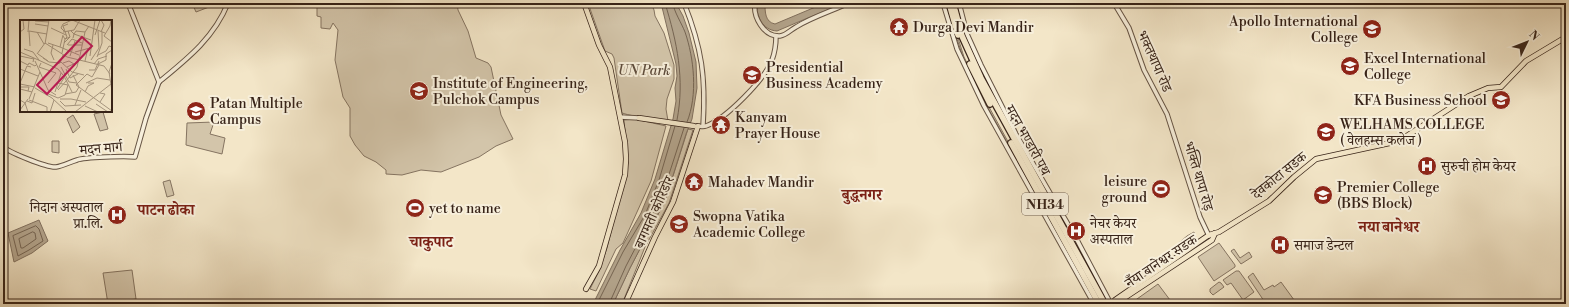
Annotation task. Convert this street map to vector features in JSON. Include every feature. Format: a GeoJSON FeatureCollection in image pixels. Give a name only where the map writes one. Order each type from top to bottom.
{"type":"FeatureCollection","features":[{"type":"Feature","properties":{"kind":"highway","name":"मदन भण्डारी पथ"},"geometry":{"type":"LineString","coordinates":[[949,3],[964,51],[991,105],[1099,304]]}},
{"type":"Feature","properties":{"kind":"highway","name":"मदन भण्डारी पथ"},"geometry":{"type":"LineString","coordinates":[[953,3],[962,36],[981,78],[1105,304]]}},
{"type":"Feature","properties":{"kind":"main road"},"geometry":{"type":"LineString","coordinates":[[584,3],[598,45],[610,67],[625,142],[625,175],[599,266],[586,290]]}},
{"type":"Feature","properties":{"kind":"main road","name":"देवकोटा सडक"},"geometry":{"type":"LineString","coordinates":[[1211,238],[1215,234],[1269,201],[1294,177],[1316,159],[1399,141],[1469,96],[1488,88],[1501,87],[1526,61],[1566,37]]}},
{"type":"Feature","properties":{"kind":"main road"},"geometry":{"type":"LineString","coordinates":[[639,118],[698,126]]}},
{"type":"Feature","properties":{"kind":"main road","name":"बागमती कोरिडोर"},"geometry":{"type":"LineString","coordinates":[[625,304],[655,237],[673,202],[698,126]]}},
{"type":"Feature","properties":{"kind":"main road","name":"नँया बानेश्वर सडक"},"geometry":{"type":"LineString","coordinates":[[1111,304],[1211,238]]}},
{"type":"Feature","properties":{"kind":"main road","name":"नँया बानेश्वर सडक"},"geometry":{"type":"LineString","coordinates":[[1115,304],[1211,238]]}},
{"type":"Feature","properties":{"kind":"street"},"geometry":{"type":"LineString","coordinates":[[128,3],[159,82],[205,42],[220,21],[228,3]]}},
{"type":"Feature","properties":{"kind":"street"},"geometry":{"type":"LineString","coordinates":[[684,3],[695,32],[701,57],[703,76],[698,126],[711,123],[754,88],[772,62],[776,46],[776,36]]}},
{"type":"Feature","properties":{"kind":"street"},"geometry":{"type":"LineString","coordinates":[[755,3],[755,15],[759,24],[768,32],[776,36],[785,34],[796,26],[849,3]]}},
{"type":"Feature","properties":{"kind":"street"},"geometry":{"type":"LineString","coordinates":[[943,3],[957,49],[984,106],[1094,304]]}},
{"type":"Feature","properties":{"kind":"street"},"geometry":{"type":"LineString","coordinates":[[959,3],[967,34],[980,65],[1016,134],[1076,238],[1111,304]]}},
{"type":"Feature","properties":{"kind":"street","name":"भक्तथापा रोड"},"geometry":{"type":"LineString","coordinates":[[1114,3],[1129,28],[1144,70],[1168,114],[1172,130]]}},
{"type":"Feature","properties":{"kind":"street","name":"मदन मार्ग"},"geometry":{"type":"LineString","coordinates":[[3,146],[6,150],[17,155],[51,167],[57,167],[78,159],[122,156],[135,157],[159,82]]}},
{"type":"Feature","properties":{"kind":"street"},"geometry":{"type":"LineString","coordinates":[[620,117],[639,118]]}},
{"type":"Feature","properties":{"kind":"street","name":"भक्ति थापा रोड़"},"geometry":{"type":"LineString","coordinates":[[1172,130],[1200,217],[1211,238]]}},
{"type":"Feature","properties":{"kind":"green space"},"geometry":{"type":"Polygon","coordinates":[[[192,3],[207,3],[209,7],[196,12],[192,3]]]}},
{"type":"Feature","properties":{"kind":"green space","name":"Institute of Engineering, Pulchok Campus"},"geometry":{"type":"Polygon","coordinates":[[[317,3],[457,3],[458,10],[468,31],[476,58],[488,63],[491,67],[501,115],[513,139],[496,146],[479,157],[441,172],[421,170],[402,175],[386,174],[386,170],[376,162],[364,156],[350,136],[350,108],[343,97],[335,60],[338,30],[333,23],[330,29],[321,28],[321,17],[317,16],[317,3]]]}},
{"type":"Feature","properties":{"kind":"green space","name":"UN Park"},"geometry":{"type":"Polygon","coordinates":[[[588,3],[651,3],[655,16],[664,33],[674,65],[674,79],[667,99],[666,109],[668,121],[622,113],[614,58],[612,54],[605,51],[588,3]]]}},
{"type":"Feature","properties":{"kind":"green space"},"geometry":{"type":"Polygon","coordinates":[[[945,3],[947,3],[964,57],[989,107],[1029,180],[988,108],[963,57],[945,3]]]}},
{"type":"Feature","properties":{"kind":"green space"},"geometry":{"type":"Polygon","coordinates":[[[103,112],[108,129],[100,131],[94,114],[103,112]]]}},
{"type":"Feature","properties":{"kind":"green space"},"geometry":{"type":"Polygon","coordinates":[[[73,115],[80,127],[73,133],[67,119],[73,115]]]}},
{"type":"Feature","properties":{"kind":"green space","name":"UN Park"},"geometry":{"type":"Polygon","coordinates":[[[635,119],[666,126],[651,181],[623,243],[616,249],[596,291],[590,289],[599,271],[607,248],[628,163],[624,120],[635,119]]]}},
{"type":"Feature","properties":{"kind":"green space"},"geometry":{"type":"Polygon","coordinates":[[[214,122],[210,134],[225,138],[222,154],[186,145],[187,123],[214,122]]]}},
{"type":"Feature","properties":{"kind":"green space"},"geometry":{"type":"Polygon","coordinates":[[[688,129],[693,130],[669,203],[645,247],[622,304],[613,304],[665,201],[688,129]]]}},
{"type":"Feature","properties":{"kind":"green space"},"geometry":{"type":"Polygon","coordinates":[[[52,141],[59,141],[59,153],[52,152],[52,141]]]}},
{"type":"Feature","properties":{"kind":"green space"},"geometry":{"type":"Polygon","coordinates":[[[170,180],[174,195],[167,197],[163,182],[170,180]]]}},
{"type":"Feature","properties":{"kind":"green space","name":"leisure ground"},"geometry":{"type":"Polygon","coordinates":[[[1168,184],[1169,187],[1155,195],[1153,191],[1168,184]]]}},
{"type":"Feature","properties":{"kind":"green space","name":"yet to name"},"geometry":{"type":"Polygon","coordinates":[[[419,200],[423,206],[413,215],[407,211],[419,200]]]}},
{"type":"Feature","properties":{"kind":"green space"},"geometry":{"type":"Polygon","coordinates":[[[1194,232],[1195,237],[1175,251],[1174,247],[1194,232]]]}},
{"type":"Feature","properties":{"kind":"green space"},"geometry":{"type":"Polygon","coordinates":[[[1219,243],[1235,267],[1214,281],[1198,257],[1219,243]]]}},
{"type":"Feature","properties":{"kind":"green space"},"geometry":{"type":"Polygon","coordinates":[[[1234,249],[1240,258],[1249,252],[1252,257],[1241,264],[1231,251],[1234,249]]]}},
{"type":"Feature","properties":{"kind":"green space"},"geometry":{"type":"Polygon","coordinates":[[[132,270],[136,299],[108,304],[103,273],[132,270]]]}},
{"type":"Feature","properties":{"kind":"green space"},"geometry":{"type":"Polygon","coordinates":[[[1236,271],[1239,271],[1254,292],[1243,300],[1231,283],[1227,285],[1223,280],[1236,271]]]}},
{"type":"Feature","properties":{"kind":"green space"},"geometry":{"type":"Polygon","coordinates":[[[1253,273],[1264,290],[1273,285],[1274,287],[1281,282],[1297,304],[1266,304],[1248,277],[1253,273]]]}},
{"type":"Feature","properties":{"kind":"green space"},"geometry":{"type":"Polygon","coordinates":[[[1219,282],[1224,287],[1213,295],[1210,292],[1210,289],[1219,282]]]}},
{"type":"Feature","properties":{"kind":"green space"},"geometry":{"type":"Polygon","coordinates":[[[1158,284],[1173,304],[1130,304],[1158,284]]]}},
{"type":"Feature","properties":{"kind":"water"},"geometry":{"type":"Polygon","coordinates":[[[661,3],[676,3],[683,16],[689,33],[696,62],[697,88],[692,119],[665,201],[613,304],[593,304],[620,250],[641,213],[655,179],[673,119],[676,101],[676,64],[661,3]]]}},
{"type":"Feature","properties":{"kind":"water"},"geometry":{"type":"Polygon","coordinates":[[[757,3],[765,3],[767,19],[775,24],[825,3],[843,3],[777,31],[767,28],[761,22],[757,3]]]}},
{"type":"Feature","properties":{"kind":"water"},"geometry":{"type":"Polygon","coordinates":[[[39,220],[48,241],[32,253],[14,262],[8,233],[39,220]]]}},
{"type":"Feature","properties":{"kind":"place","name":"Durga Devi Mandir"},"geometry":{"type":"Point","coordinates":[899,27]}},
{"type":"Feature","properties":{"kind":"place","name":"Apollo International College"},"geometry":{"type":"Point","coordinates":[1372,29]}},
{"type":"Feature","properties":{"kind":"place","name":"Excel International College"},"geometry":{"type":"Point","coordinates":[1350,66]}},
{"type":"Feature","properties":{"kind":"place","name":"Presidential Business Academy"},"geometry":{"type":"Point","coordinates":[752,75]}},
{"type":"Feature","properties":{"kind":"place","name":"Institute of Engineering, Pulchok Campus"},"geometry":{"type":"Point","coordinates":[419,91]}},
{"type":"Feature","properties":{"kind":"place","name":"KFA Business School"},"geometry":{"type":"Point","coordinates":[1501,100]}},
{"type":"Feature","properties":{"kind":"place","name":"Patan Multiple Campus"},"geometry":{"type":"Point","coordinates":[196,111]}},
{"type":"Feature","properties":{"kind":"place","name":"Kanyam Prayer House"},"geometry":{"type":"Point","coordinates":[721,125]}},
{"type":"Feature","properties":{"kind":"place","name":"WELHAMS COLLEGE ( वेलहम्स कलेज )"},"geometry":{"type":"Point","coordinates":[1326,132]}},
{"type":"Feature","properties":{"kind":"place","name":"सुरुची होम केयर"},"geometry":{"type":"Point","coordinates":[1427,166]}},
{"type":"Feature","properties":{"kind":"place","name":"Mahadev Mandir"},"geometry":{"type":"Point","coordinates":[694,182]}},
{"type":"Feature","properties":{"kind":"place","name":"leisure ground"},"geometry":{"type":"Point","coordinates":[1161,189]}},
{"type":"Feature","properties":{"kind":"place","name":"Premier College (BBS Block)"},"geometry":{"type":"Point","coordinates":[1323,195]}},
{"type":"Feature","properties":{"kind":"place","name":"yet to name"},"geometry":{"type":"Point","coordinates":[415,208]}},
{"type":"Feature","properties":{"kind":"place","name":"निदान अस्पताल प्रा.लि."},"geometry":{"type":"Point","coordinates":[117,215]}},
{"type":"Feature","properties":{"kind":"place","name":"Swopna Vatika Academic College"},"geometry":{"type":"Point","coordinates":[679,224]}},
{"type":"Feature","properties":{"kind":"place","name":"नेचर केयर अस्पताल"},"geometry":{"type":"Point","coordinates":[1076,231]}},
{"type":"Feature","properties":{"kind":"place","name":"समाज डेन्टल"},"geometry":{"type":"Point","coordinates":[1280,245]}},
{"type":"Feature","properties":{"kind":"district","name":"बुद्धनगर"},"geometry":{"type":"Point","coordinates":[862,195]}},
{"type":"Feature","properties":{"kind":"district","name":"पाटन ढोका"},"geometry":{"type":"Point","coordinates":[166,210]}},
{"type":"Feature","properties":{"kind":"district","name":"नया बानेश्वर"},"geometry":{"type":"Point","coordinates":[1389,227]}},
{"type":"Feature","properties":{"kind":"district","name":"चाकुपाट"},"geometry":{"type":"Point","coordinates":[431,242]}}]}
